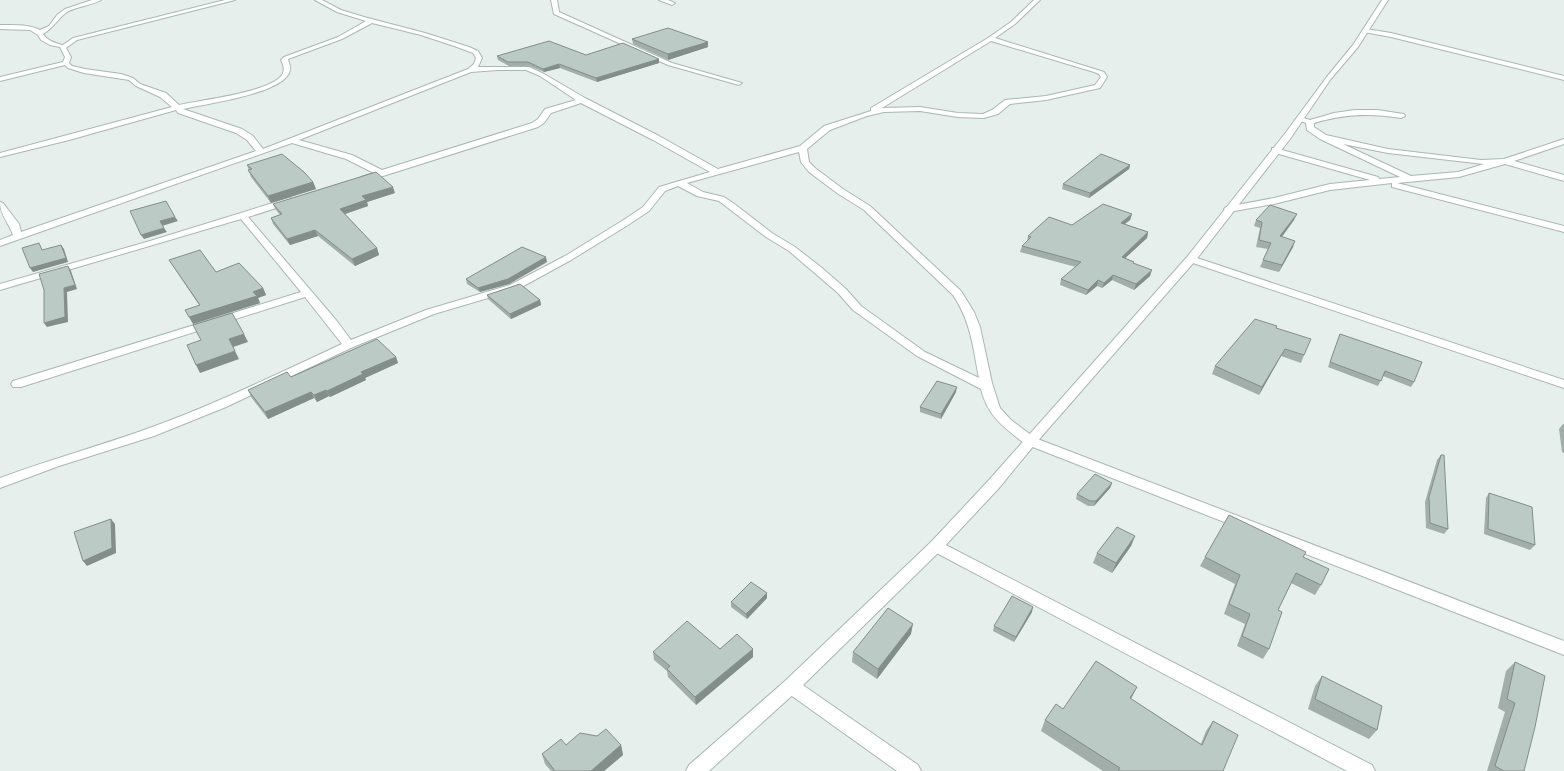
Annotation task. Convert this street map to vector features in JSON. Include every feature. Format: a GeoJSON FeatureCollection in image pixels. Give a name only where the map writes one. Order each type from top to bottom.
{"type":"FeatureCollection","features":[{"type":"Feature","properties":{"kind":"street"},"geometry":{"type":"LineString","coordinates":[[0,27],[22,28],[40,32],[51,26],[59,16],[67,10],[98,0]]}},
{"type":"Feature","properties":{"kind":"street"},"geometry":{"type":"LineString","coordinates":[[63,47],[67,43],[83,36],[232,0]]}},
{"type":"Feature","properties":{"kind":"street"},"geometry":{"type":"LineString","coordinates":[[0,243],[261,152],[470,70],[477,65],[479,58],[476,52],[409,30],[341,12],[318,0]]}},
{"type":"Feature","properties":{"kind":"street"},"geometry":{"type":"LineString","coordinates":[[554,0],[556,13],[594,32],[670,64],[706,76],[739,83]]}},
{"type":"Feature","properties":{"kind":"street"},"geometry":{"type":"LineString","coordinates":[[662,0],[672,3]]}},
{"type":"Feature","properties":{"kind":"street"},"geometry":{"type":"LineString","coordinates":[[865,114],[990,39],[1013,23],[1037,0]]}},
{"type":"Feature","properties":{"kind":"street"},"geometry":{"type":"LineString","coordinates":[[695,771],[791,686],[936,546],[994,484],[1030,441],[1191,259],[1275,150],[1305,121],[1328,79],[1356,46],[1385,0]]}},
{"type":"Feature","properties":{"kind":"street"},"geometry":{"type":"LineString","coordinates":[[0,156],[64,140],[177,108],[239,95],[276,83],[287,73],[287,64],[284,60],[286,58],[340,38],[371,21]]}},
{"type":"Feature","properties":{"kind":"street"},"geometry":{"type":"LineString","coordinates":[[1366,31],[1391,35],[1564,78]]}},
{"type":"Feature","properties":{"kind":"street"},"geometry":{"type":"LineString","coordinates":[[0,79],[66,63],[69,55],[63,47],[52,44],[43,39],[40,32]]}},
{"type":"Feature","properties":{"kind":"street"},"geometry":{"type":"LineString","coordinates":[[0,483],[54,463],[149,433],[215,407],[349,345],[430,312],[514,287],[568,258],[625,223],[646,209],[662,189],[803,148],[827,128],[865,114],[884,110],[920,109],[958,115],[984,116],[994,112],[1008,102],[1023,99],[1046,98],[1098,87],[1104,77],[1102,73],[1096,70],[990,39]]}},
{"type":"Feature","properties":{"kind":"street"},"geometry":{"type":"LineString","coordinates":[[66,63],[70,67],[84,71],[121,76],[131,79],[145,88],[163,95],[177,108],[191,115],[239,131],[250,138],[261,152]]}},
{"type":"Feature","properties":{"kind":"street"},"geometry":{"type":"LineString","coordinates":[[470,70],[527,68],[542,75],[582,100],[656,138],[717,172]]}},
{"type":"Feature","properties":{"kind":"street"},"geometry":{"type":"LineString","coordinates":[[353,182],[535,125],[541,121],[548,111],[582,100]]}},
{"type":"Feature","properties":{"kind":"street"},"geometry":{"type":"LineString","coordinates":[[1305,121],[1356,110],[1374,111],[1401,116]]}},
{"type":"Feature","properties":{"kind":"street"},"geometry":{"type":"LineString","coordinates":[[1305,121],[1310,128],[1323,137],[1412,180]]}},
{"type":"Feature","properties":{"kind":"street"},"geometry":{"type":"LineString","coordinates":[[1323,137],[1388,152],[1481,162],[1505,161],[1564,178]]}},
{"type":"Feature","properties":{"kind":"street"},"geometry":{"type":"LineString","coordinates":[[291,140],[349,157],[381,173]]}},
{"type":"Feature","properties":{"kind":"street"},"geometry":{"type":"LineString","coordinates":[[1229,209],[1274,201],[1296,194],[1330,187],[1412,180],[1458,174],[1505,161],[1564,141]]}},
{"type":"Feature","properties":{"kind":"street"},"geometry":{"type":"LineString","coordinates":[[803,148],[805,162],[812,170],[840,191],[867,208],[957,293],[966,307],[976,330],[987,387],[995,409],[1005,422],[1030,441],[1564,648]]}},
{"type":"Feature","properties":{"kind":"street"},"geometry":{"type":"LineString","coordinates":[[1275,150],[1382,182],[1564,229]]}},
{"type":"Feature","properties":{"kind":"street"},"geometry":{"type":"LineString","coordinates":[[679,183],[700,194],[711,198],[721,199],[769,235],[792,249],[842,291],[857,308],[915,350],[987,387]]}},
{"type":"Feature","properties":{"kind":"street"},"geometry":{"type":"LineString","coordinates":[[0,287],[297,199]]}},
{"type":"Feature","properties":{"kind":"street"},"geometry":{"type":"LineString","coordinates":[[0,204],[14,224],[18,237]]}},
{"type":"Feature","properties":{"kind":"street"},"geometry":{"type":"LineString","coordinates":[[243,216],[349,345]]}},
{"type":"Feature","properties":{"kind":"street"},"geometry":{"type":"LineString","coordinates":[[1191,259],[1564,384]]}},
{"type":"Feature","properties":{"kind":"street"},"geometry":{"type":"LineString","coordinates":[[17,384],[110,353],[222,321],[307,293]]}},
{"type":"Feature","properties":{"kind":"street"},"geometry":{"type":"LineString","coordinates":[[936,546],[1366,771]]}},
{"type":"Feature","properties":{"kind":"street"},"geometry":{"type":"LineString","coordinates":[[791,686],[912,771]]}},
{"type":"Feature","properties":{"kind":"building"},"geometry":{"type":"Polygon","coordinates":[[[668,28],[708,42],[668,54],[632,39],[668,28]]]}},
{"type":"Feature","properties":{"kind":"building"},"geometry":{"type":"Polygon","coordinates":[[[549,41],[586,55],[623,43],[659,59],[596,78],[559,64],[543,69],[528,62],[508,62],[497,56],[549,41]]]}},
{"type":"Feature","properties":{"kind":"building"},"geometry":{"type":"Polygon","coordinates":[[[282,154],[304,172],[313,182],[268,196],[248,170],[252,169],[247,165],[282,154]]]}},
{"type":"Feature","properties":{"kind":"building"},"geometry":{"type":"Polygon","coordinates":[[[1101,154],[1130,165],[1090,193],[1063,184],[1101,154]]]}},
{"type":"Feature","properties":{"kind":"building"},"geometry":{"type":"Polygon","coordinates":[[[376,172],[393,187],[362,196],[366,200],[340,209],[377,248],[352,259],[315,230],[287,239],[271,218],[282,214],[273,204],[376,172]]]}},
{"type":"Feature","properties":{"kind":"building"},"geometry":{"type":"Polygon","coordinates":[[[166,201],[175,217],[160,221],[164,228],[141,235],[130,211],[166,201]]]}},
{"type":"Feature","properties":{"kind":"building"},"geometry":{"type":"Polygon","coordinates":[[[1103,204],[1132,214],[1121,223],[1148,232],[1122,257],[1152,270],[1136,284],[1113,275],[1104,283],[1098,280],[1088,290],[1061,279],[1081,262],[1022,246],[1031,237],[1028,236],[1049,217],[1072,225],[1103,204]]]}},
{"type":"Feature","properties":{"kind":"building"},"geometry":{"type":"Polygon","coordinates":[[[1270,205],[1297,214],[1280,236],[1295,241],[1282,265],[1263,260],[1271,243],[1259,240],[1262,222],[1256,220],[1270,205]]]}},
{"type":"Feature","properties":{"kind":"building"},"geometry":{"type":"Polygon","coordinates":[[[39,243],[42,250],[61,245],[66,258],[30,268],[22,248],[39,243]]]}},
{"type":"Feature","properties":{"kind":"building"},"geometry":{"type":"Polygon","coordinates":[[[522,247],[546,257],[508,279],[478,288],[466,279],[522,247]]]}},
{"type":"Feature","properties":{"kind":"building"},"geometry":{"type":"Polygon","coordinates":[[[200,250],[216,272],[239,263],[263,288],[253,292],[257,296],[189,317],[185,310],[200,305],[169,260],[200,250]]]}},
{"type":"Feature","properties":{"kind":"building"},"geometry":{"type":"Polygon","coordinates":[[[68,266],[75,285],[64,288],[65,317],[44,323],[44,290],[39,274],[68,266]]]}},
{"type":"Feature","properties":{"kind":"building"},"geometry":{"type":"Polygon","coordinates":[[[520,284],[540,300],[510,314],[487,295],[520,284]]]}},
{"type":"Feature","properties":{"kind":"building"},"geometry":{"type":"Polygon","coordinates":[[[232,313],[244,334],[229,339],[235,351],[196,365],[187,345],[201,340],[193,325],[232,313]]]}},
{"type":"Feature","properties":{"kind":"building"},"geometry":{"type":"Polygon","coordinates":[[[1255,319],[1277,326],[1276,328],[1311,339],[1304,355],[1285,349],[1262,387],[1215,366],[1255,319]]]}},
{"type":"Feature","properties":{"kind":"building"},"geometry":{"type":"Polygon","coordinates":[[[1340,334],[1422,362],[1414,382],[1385,371],[1381,381],[1330,362],[1340,334]]]}},
{"type":"Feature","properties":{"kind":"building"},"geometry":{"type":"Polygon","coordinates":[[[377,339],[396,357],[361,372],[363,374],[327,391],[326,390],[314,395],[311,392],[265,412],[248,390],[287,372],[291,377],[377,339]]]}},
{"type":"Feature","properties":{"kind":"building"},"geometry":{"type":"Polygon","coordinates":[[[937,381],[957,387],[941,414],[920,407],[937,381]]]}},
{"type":"Feature","properties":{"kind":"building"},"geometry":{"type":"Polygon","coordinates":[[[1441,455],[1444,455],[1448,529],[1430,523],[1429,497],[1441,455]]]}},
{"type":"Feature","properties":{"kind":"building"},"geometry":{"type":"Polygon","coordinates":[[[1095,474],[1112,483],[1096,501],[1090,501],[1077,494],[1095,474]]]}},
{"type":"Feature","properties":{"kind":"building"},"geometry":{"type":"Polygon","coordinates":[[[1489,493],[1532,507],[1535,545],[1488,529],[1489,493]]]}},
{"type":"Feature","properties":{"kind":"building"},"geometry":{"type":"Polygon","coordinates":[[[1229,515],[1306,552],[1303,557],[1329,569],[1321,585],[1296,573],[1278,610],[1282,612],[1269,649],[1242,636],[1250,614],[1229,604],[1240,575],[1205,557],[1229,515]]]}},
{"type":"Feature","properties":{"kind":"building"},"geometry":{"type":"Polygon","coordinates":[[[111,519],[112,548],[83,561],[74,532],[111,519]]]}},
{"type":"Feature","properties":{"kind":"building"},"geometry":{"type":"Polygon","coordinates":[[[1117,527],[1135,536],[1116,563],[1097,553],[1117,527]]]}},
{"type":"Feature","properties":{"kind":"building"},"geometry":{"type":"Polygon","coordinates":[[[751,582],[767,593],[746,614],[731,602],[751,582]]]}},
{"type":"Feature","properties":{"kind":"building"},"geometry":{"type":"Polygon","coordinates":[[[1012,596],[1033,607],[1016,637],[994,626],[1012,596]]]}},
{"type":"Feature","properties":{"kind":"building"},"geometry":{"type":"Polygon","coordinates":[[[888,608],[913,624],[878,669],[853,652],[888,608]]]}},
{"type":"Feature","properties":{"kind":"building"},"geometry":{"type":"Polygon","coordinates":[[[687,621],[720,649],[737,634],[753,649],[695,697],[667,669],[670,666],[653,652],[687,621]]]}},
{"type":"Feature","properties":{"kind":"building"},"geometry":{"type":"Polygon","coordinates":[[[1096,661],[1137,687],[1130,698],[1202,745],[1213,721],[1238,735],[1223,771],[1118,771],[1120,768],[1045,720],[1056,704],[1063,709],[1096,661]]]}},
{"type":"Feature","properties":{"kind":"building"},"geometry":{"type":"Polygon","coordinates":[[[1515,662],[1545,676],[1535,727],[1524,771],[1504,771],[1495,766],[1515,703],[1507,699],[1515,662]]]}},
{"type":"Feature","properties":{"kind":"building"},"geometry":{"type":"Polygon","coordinates":[[[1322,676],[1382,706],[1377,730],[1315,699],[1322,676]]]}},
{"type":"Feature","properties":{"kind":"building"},"geometry":{"type":"Polygon","coordinates":[[[606,729],[621,745],[591,771],[555,771],[542,754],[561,739],[566,745],[580,733],[597,736],[606,729]]]}}]}
